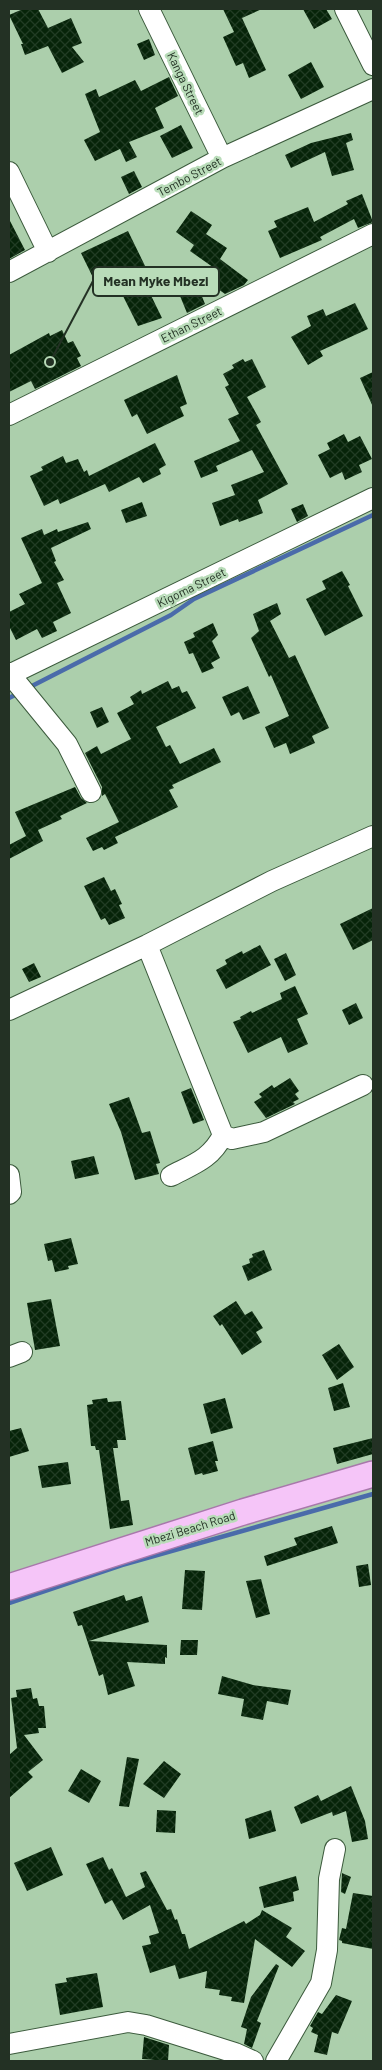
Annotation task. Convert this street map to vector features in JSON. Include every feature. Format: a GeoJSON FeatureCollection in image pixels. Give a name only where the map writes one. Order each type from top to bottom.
{"type":"FeatureCollection","features":[{"type":"Feature","properties":{"kind":"main road","name":"Mbezi Beach Road"},"geometry":{"type":"LineString","coordinates":[[9,1586],[234,1515],[373,1474]]}},
{"type":"Feature","properties":{"kind":"street","name":"Kanga Street"},"geometry":{"type":"LineString","coordinates":[[149,9],[222,158]]}},
{"type":"Feature","properties":{"kind":"street"},"geometry":{"type":"LineString","coordinates":[[345,9],[373,65]]}},
{"type":"Feature","properties":{"kind":"street","name":"Tembo Street"},"geometry":{"type":"LineString","coordinates":[[9,272],[222,158],[373,89]]}},
{"type":"Feature","properties":{"kind":"street"},"geometry":{"type":"LineString","coordinates":[[9,172],[48,252]]}},
{"type":"Feature","properties":{"kind":"street","name":"Ethan Street"},"geometry":{"type":"LineString","coordinates":[[9,415],[373,234]]}},
{"type":"Feature","properties":{"kind":"street","name":"Kigoma Street"},"geometry":{"type":"LineString","coordinates":[[9,674],[373,498]]}},
{"type":"Feature","properties":{"kind":"street"},"geometry":{"type":"LineString","coordinates":[[9,674],[67,744],[92,792]]}},
{"type":"Feature","properties":{"kind":"street"},"geometry":{"type":"LineString","coordinates":[[9,1010],[147,945],[272,881],[373,836]]}},
{"type":"Feature","properties":{"kind":"street"},"geometry":{"type":"LineString","coordinates":[[147,945],[223,1135],[232,1139],[264,1132],[363,1084]]}},
{"type":"Feature","properties":{"kind":"street"},"geometry":{"type":"LineString","coordinates":[[171,1176],[207,1157],[216,1148],[223,1135]]}},
{"type":"Feature","properties":{"kind":"street"},"geometry":{"type":"LineString","coordinates":[[9,1175],[11,1192],[9,1194]]}},
{"type":"Feature","properties":{"kind":"street"},"geometry":{"type":"LineString","coordinates":[[276,2061],[321,1983],[327,1950],[328,1879],[335,1849]]}},
{"type":"Feature","properties":{"kind":"street"},"geometry":{"type":"LineString","coordinates":[[9,2044],[128,2022],[146,2025],[235,2053],[253,2061]]}},
{"type":"Feature","properties":{"kind":"building"},"geometry":{"type":"Polygon","coordinates":[[[23,9],[38,9],[48,28],[71,18],[82,43],[72,47],[84,62],[62,73],[48,46],[25,55],[21,44],[23,44],[9,15],[23,9]]]}},
{"type":"Feature","properties":{"kind":"building"},"geometry":{"type":"Polygon","coordinates":[[[223,9],[262,9],[242,18],[266,70],[249,78],[243,63],[236,66],[223,37],[234,32],[223,9]]]}},
{"type":"Feature","properties":{"kind":"building"},"geometry":{"type":"Polygon","coordinates":[[[303,9],[326,9],[332,19],[314,29],[303,9]]]}},
{"type":"Feature","properties":{"kind":"building"},"geometry":{"type":"Polygon","coordinates":[[[149,39],[155,55],[144,60],[137,44],[149,39]]]}},
{"type":"Feature","properties":{"kind":"building"},"geometry":{"type":"Polygon","coordinates":[[[311,62],[324,87],[301,99],[288,75],[311,62]]]}},
{"type":"Feature","properties":{"kind":"building"},"geometry":{"type":"Polygon","coordinates":[[[169,77],[178,96],[155,108],[164,128],[129,142],[137,157],[126,162],[120,149],[95,161],[84,140],[100,132],[85,94],[96,89],[99,97],[135,80],[141,91],[169,77]]]}},
{"type":"Feature","properties":{"kind":"building"},"geometry":{"type":"Polygon","coordinates":[[[181,125],[193,148],[172,158],[160,136],[181,125]]]}},
{"type":"Feature","properties":{"kind":"building"},"geometry":{"type":"Polygon","coordinates":[[[351,133],[353,140],[346,143],[354,170],[332,176],[325,152],[291,168],[285,155],[311,143],[351,133]]]}},
{"type":"Feature","properties":{"kind":"building"},"geometry":{"type":"Polygon","coordinates":[[[134,171],[142,187],[129,194],[121,177],[134,171]]]}},
{"type":"Feature","properties":{"kind":"building"},"geometry":{"type":"Polygon","coordinates":[[[362,194],[373,222],[358,228],[354,219],[320,237],[322,240],[280,258],[268,231],[277,227],[274,221],[308,207],[314,222],[348,204],[346,201],[362,194]]]}},
{"type":"Feature","properties":{"kind":"building"},"geometry":{"type":"Polygon","coordinates":[[[191,211],[212,225],[206,234],[227,248],[220,259],[248,280],[244,285],[225,294],[208,282],[217,270],[190,251],[194,245],[176,232],[191,211]]]}},
{"type":"Feature","properties":{"kind":"building"},"geometry":{"type":"Polygon","coordinates":[[[9,219],[25,250],[9,259],[9,219]]]}},
{"type":"Feature","properties":{"kind":"building"},"geometry":{"type":"Polygon","coordinates":[[[128,231],[148,272],[141,275],[162,318],[138,326],[118,286],[101,294],[81,253],[128,231]]]}},
{"type":"Feature","properties":{"kind":"building"},"geometry":{"type":"Polygon","coordinates":[[[199,289],[205,304],[187,313],[180,296],[199,289]]]}},
{"type":"Feature","properties":{"kind":"building"},"geometry":{"type":"Polygon","coordinates":[[[355,303],[368,329],[320,351],[323,356],[308,365],[291,337],[311,326],[307,316],[323,309],[326,316],[355,303]]]}},
{"type":"Feature","properties":{"kind":"building"},"geometry":{"type":"Polygon","coordinates":[[[62,330],[68,343],[73,341],[81,356],[77,358],[81,366],[35,389],[31,381],[9,392],[9,355],[49,333],[50,336],[62,330]]]}},
{"type":"Feature","properties":{"kind":"building"},"geometry":{"type":"Polygon","coordinates":[[[243,359],[245,362],[252,359],[266,387],[247,397],[261,422],[256,425],[288,484],[258,500],[263,513],[239,522],[238,519],[220,526],[212,503],[235,495],[231,485],[264,472],[252,450],[216,466],[218,471],[201,478],[194,461],[240,441],[228,419],[239,414],[225,387],[229,385],[223,374],[234,368],[232,365],[243,359]]]}},
{"type":"Feature","properties":{"kind":"building"},"geometry":{"type":"Polygon","coordinates":[[[373,372],[373,407],[360,378],[373,372]]]}},
{"type":"Feature","properties":{"kind":"building"},"geometry":{"type":"Polygon","coordinates":[[[177,375],[187,404],[180,407],[184,416],[147,434],[137,414],[132,417],[124,400],[177,375]]]}},
{"type":"Feature","properties":{"kind":"building"},"geometry":{"type":"Polygon","coordinates":[[[344,434],[348,442],[360,436],[372,459],[359,465],[362,472],[345,480],[342,472],[330,478],[318,455],[330,449],[327,443],[344,434]]]}},
{"type":"Feature","properties":{"kind":"building"},"geometry":{"type":"Polygon","coordinates":[[[155,443],[166,465],[159,469],[161,474],[143,483],[139,477],[109,492],[105,484],[60,504],[58,499],[44,506],[30,476],[43,470],[41,467],[63,456],[66,463],[78,459],[84,472],[87,470],[89,476],[155,443]]]}},
{"type":"Feature","properties":{"kind":"building"},"geometry":{"type":"Polygon","coordinates":[[[142,502],[147,516],[126,523],[121,510],[142,502]]]}},
{"type":"Feature","properties":{"kind":"building"},"geometry":{"type":"Polygon","coordinates":[[[303,504],[308,516],[297,522],[291,509],[303,504]]]}},
{"type":"Feature","properties":{"kind":"building"},"geometry":{"type":"Polygon","coordinates":[[[88,522],[91,529],[51,548],[56,561],[54,562],[64,580],[57,583],[71,613],[53,622],[57,631],[42,638],[37,629],[16,640],[9,626],[9,612],[25,604],[19,594],[42,583],[21,538],[42,529],[44,535],[57,529],[58,532],[88,522]]]}},
{"type":"Feature","properties":{"kind":"building"},"geometry":{"type":"Polygon","coordinates":[[[342,571],[363,616],[325,636],[306,599],[326,589],[322,581],[342,571]]]}},
{"type":"Feature","properties":{"kind":"building"},"geometry":{"type":"Polygon","coordinates":[[[277,603],[281,614],[270,621],[289,658],[295,655],[329,728],[312,736],[315,743],[290,754],[286,743],[274,748],[265,727],[289,716],[271,675],[269,677],[251,638],[259,631],[253,614],[277,603]]]}},
{"type":"Feature","properties":{"kind":"building"},"geometry":{"type":"Polygon","coordinates":[[[213,623],[218,635],[212,641],[220,658],[211,663],[214,668],[202,673],[193,653],[189,654],[184,642],[195,637],[193,633],[213,623]]]}},
{"type":"Feature","properties":{"kind":"building"},"geometry":{"type":"Polygon","coordinates":[[[168,681],[172,689],[179,686],[182,693],[187,691],[196,708],[156,727],[166,747],[170,745],[180,764],[214,748],[221,762],[172,785],[174,788],[169,790],[178,807],[115,837],[118,843],[104,850],[102,847],[93,851],[86,838],[119,822],[105,794],[102,796],[102,787],[85,753],[97,746],[101,754],[131,739],[117,713],[134,704],[130,697],[141,690],[142,694],[168,681]]]}},
{"type":"Feature","properties":{"kind":"building"},"geometry":{"type":"Polygon","coordinates":[[[248,686],[260,713],[243,720],[239,712],[231,716],[222,697],[248,686]]]}},
{"type":"Feature","properties":{"kind":"building"},"geometry":{"type":"Polygon","coordinates":[[[102,707],[109,722],[97,728],[90,712],[102,707]]]}},
{"type":"Feature","properties":{"kind":"building"},"geometry":{"type":"Polygon","coordinates":[[[75,787],[81,798],[87,803],[60,816],[62,819],[38,830],[43,841],[9,859],[9,845],[26,836],[15,812],[75,787]]]}},
{"type":"Feature","properties":{"kind":"building"},"geometry":{"type":"Polygon","coordinates":[[[104,877],[111,891],[115,889],[122,904],[119,905],[125,918],[109,925],[105,918],[101,920],[84,886],[104,877]]]}},
{"type":"Feature","properties":{"kind":"building"},"geometry":{"type":"Polygon","coordinates":[[[373,908],[373,940],[353,950],[340,924],[373,908]]]}},
{"type":"Feature","properties":{"kind":"building"},"geometry":{"type":"Polygon","coordinates":[[[260,945],[271,965],[226,989],[216,970],[227,964],[225,960],[242,951],[243,954],[260,945]]]}},
{"type":"Feature","properties":{"kind":"building"},"geometry":{"type":"Polygon","coordinates":[[[286,953],[296,975],[285,981],[274,959],[286,953]]]}},
{"type":"Feature","properties":{"kind":"building"},"geometry":{"type":"Polygon","coordinates":[[[34,963],[41,977],[29,982],[22,969],[34,963]]]}},
{"type":"Feature","properties":{"kind":"building"},"geometry":{"type":"Polygon","coordinates":[[[295,986],[308,1014],[297,1019],[308,1044],[288,1053],[281,1037],[248,1053],[233,1022],[241,1019],[240,1017],[251,1011],[252,1013],[282,999],[280,993],[295,986]]]}},
{"type":"Feature","properties":{"kind":"building"},"geometry":{"type":"Polygon","coordinates":[[[356,1003],[363,1018],[349,1025],[342,1010],[356,1003]]]}},
{"type":"Feature","properties":{"kind":"building"},"geometry":{"type":"Polygon","coordinates":[[[290,1078],[299,1091],[295,1094],[299,1099],[293,1102],[295,1104],[266,1118],[254,1102],[262,1097],[259,1094],[272,1085],[274,1088],[290,1078]]]}},
{"type":"Feature","properties":{"kind":"building"},"geometry":{"type":"Polygon","coordinates":[[[191,1088],[204,1120],[193,1124],[181,1092],[191,1088]]]}},
{"type":"Feature","properties":{"kind":"building"},"geometry":{"type":"Polygon","coordinates":[[[129,1097],[142,1133],[150,1131],[160,1163],[156,1164],[159,1174],[135,1180],[121,1132],[109,1104],[129,1097]]]}},
{"type":"Feature","properties":{"kind":"building"},"geometry":{"type":"Polygon","coordinates":[[[94,1156],[99,1174],[75,1179],[71,1161],[94,1156]]]}},
{"type":"Feature","properties":{"kind":"building"},"geometry":{"type":"Polygon","coordinates":[[[71,1238],[78,1264],[68,1266],[69,1269],[55,1272],[52,1260],[48,1261],[44,1244],[71,1238]]]}},
{"type":"Feature","properties":{"kind":"building"},"geometry":{"type":"Polygon","coordinates":[[[264,1250],[272,1270],[248,1281],[242,1266],[250,1263],[249,1259],[253,1257],[252,1254],[264,1250]]]}},
{"type":"Feature","properties":{"kind":"building"},"geometry":{"type":"Polygon","coordinates":[[[51,1299],[60,1346],[35,1350],[27,1303],[51,1299]]]}},
{"type":"Feature","properties":{"kind":"building"},"geometry":{"type":"Polygon","coordinates":[[[236,1301],[245,1315],[252,1311],[263,1328],[256,1332],[262,1342],[242,1355],[222,1324],[220,1326],[213,1316],[236,1301]]]}},
{"type":"Feature","properties":{"kind":"building"},"geometry":{"type":"Polygon","coordinates":[[[339,1344],[354,1367],[337,1380],[322,1355],[339,1344]]]}},
{"type":"Feature","properties":{"kind":"building"},"geometry":{"type":"Polygon","coordinates":[[[343,1383],[350,1407],[334,1411],[328,1388],[343,1383]]]}},
{"type":"Feature","properties":{"kind":"building"},"geometry":{"type":"Polygon","coordinates":[[[107,1398],[108,1402],[121,1401],[126,1440],[117,1440],[118,1448],[113,1448],[121,1501],[129,1500],[133,1525],[110,1529],[99,1450],[96,1450],[95,1446],[91,1446],[87,1405],[93,1404],[92,1400],[107,1398]]]}},
{"type":"Feature","properties":{"kind":"building"},"geometry":{"type":"Polygon","coordinates":[[[225,1398],[233,1428],[211,1434],[203,1404],[225,1398]]]}},
{"type":"Feature","properties":{"kind":"building"},"geometry":{"type":"Polygon","coordinates":[[[21,1428],[29,1451],[9,1457],[9,1431],[21,1428]]]}},
{"type":"Feature","properties":{"kind":"building"},"geometry":{"type":"Polygon","coordinates":[[[373,1438],[373,1454],[337,1464],[333,1448],[373,1438]]]}},
{"type":"Feature","properties":{"kind":"building"},"geometry":{"type":"Polygon","coordinates":[[[213,1441],[218,1461],[215,1461],[218,1471],[195,1475],[188,1448],[213,1441]]]}},
{"type":"Feature","properties":{"kind":"building"},"geometry":{"type":"Polygon","coordinates":[[[68,1462],[71,1484],[42,1488],[38,1466],[68,1462]]]}},
{"type":"Feature","properties":{"kind":"building"},"geometry":{"type":"Polygon","coordinates":[[[332,1526],[338,1543],[267,1566],[264,1556],[297,1545],[294,1538],[332,1526]]]}},
{"type":"Feature","properties":{"kind":"building"},"geometry":{"type":"Polygon","coordinates":[[[368,1564],[371,1585],[359,1587],[356,1566],[368,1564]]]}},
{"type":"Feature","properties":{"kind":"building"},"geometry":{"type":"Polygon","coordinates":[[[185,1570],[205,1571],[202,1610],[182,1609],[185,1570]]]}},
{"type":"Feature","properties":{"kind":"building"},"geometry":{"type":"Polygon","coordinates":[[[261,1579],[270,1614],[256,1618],[246,1581],[261,1579]]]}},
{"type":"Feature","properties":{"kind":"building"},"geometry":{"type":"Polygon","coordinates":[[[124,1595],[126,1601],[142,1596],[149,1622],[89,1641],[167,1645],[167,1658],[165,1657],[165,1664],[127,1662],[135,1686],[108,1695],[103,1674],[99,1676],[82,1625],[78,1626],[73,1612],[124,1595]]]}},
{"type":"Feature","properties":{"kind":"building"},"geometry":{"type":"Polygon","coordinates":[[[181,1640],[198,1640],[197,1655],[180,1655],[181,1640]]]}},
{"type":"Feature","properties":{"kind":"building"},"geometry":{"type":"Polygon","coordinates":[[[222,1676],[253,1685],[291,1690],[288,1705],[267,1701],[263,1720],[241,1716],[244,1699],[218,1694],[222,1676]]]}},
{"type":"Feature","properties":{"kind":"building"},"geometry":{"type":"Polygon","coordinates":[[[31,1688],[33,1699],[37,1698],[39,1706],[44,1706],[46,1728],[38,1728],[39,1733],[24,1735],[43,1760],[28,1772],[33,1777],[9,1798],[9,1755],[17,1748],[11,1698],[17,1697],[16,1690],[31,1688]]]}},
{"type":"Feature","properties":{"kind":"building"},"geometry":{"type":"Polygon","coordinates":[[[127,1757],[139,1759],[129,1807],[119,1806],[127,1757]]]}},
{"type":"Feature","properties":{"kind":"building"},"geometry":{"type":"Polygon","coordinates":[[[164,1761],[181,1774],[164,1798],[143,1784],[164,1761]]]}},
{"type":"Feature","properties":{"kind":"building"},"geometry":{"type":"Polygon","coordinates":[[[81,1769],[101,1781],[89,1803],[68,1791],[81,1769]]]}},
{"type":"Feature","properties":{"kind":"building"},"geometry":{"type":"Polygon","coordinates":[[[351,1786],[365,1821],[368,1839],[352,1842],[346,1811],[333,1816],[332,1812],[301,1824],[294,1807],[318,1795],[321,1801],[351,1786]]]}},
{"type":"Feature","properties":{"kind":"building"},"geometry":{"type":"Polygon","coordinates":[[[157,1810],[176,1811],[175,1833],[156,1832],[157,1810]]]}},
{"type":"Feature","properties":{"kind":"building"},"geometry":{"type":"Polygon","coordinates":[[[271,1810],[276,1831],[249,1839],[245,1819],[271,1810]]]}},
{"type":"Feature","properties":{"kind":"building"},"geometry":{"type":"Polygon","coordinates":[[[51,1847],[63,1875],[27,1891],[14,1863],[51,1847]]]}},
{"type":"Feature","properties":{"kind":"building"},"geometry":{"type":"Polygon","coordinates":[[[103,1857],[109,1870],[112,1868],[126,1897],[145,1887],[140,1873],[146,1871],[167,1910],[171,1909],[175,1920],[177,1919],[182,1934],[185,1934],[189,1949],[244,1921],[246,1924],[260,1915],[262,1910],[292,1928],[286,1937],[305,1951],[292,1967],[255,1939],[244,2003],[231,2001],[232,1997],[219,1995],[220,1990],[205,1988],[207,1971],[179,1979],[175,1965],[150,1973],[142,1946],[151,1944],[149,1936],[159,1933],[150,1905],[123,1920],[112,1900],[105,1904],[86,1864],[103,1857]]]}},
{"type":"Feature","properties":{"kind":"building"},"geometry":{"type":"Polygon","coordinates":[[[342,1873],[351,1877],[345,1894],[341,1892],[342,1873]]]}},
{"type":"Feature","properties":{"kind":"building"},"geometry":{"type":"Polygon","coordinates":[[[296,1876],[299,1890],[293,1892],[294,1901],[264,1908],[259,1887],[296,1876]]]}},
{"type":"Feature","properties":{"kind":"building"},"geometry":{"type":"Polygon","coordinates":[[[353,1893],[373,1896],[373,1949],[342,1943],[339,1940],[342,1928],[346,1929],[353,1893]]]}},
{"type":"Feature","properties":{"kind":"building"},"geometry":{"type":"Polygon","coordinates":[[[276,1964],[279,1966],[257,2021],[261,2023],[252,2048],[244,2044],[247,2029],[241,2027],[251,1997],[276,1964]]]}},
{"type":"Feature","properties":{"kind":"building"},"geometry":{"type":"Polygon","coordinates":[[[97,1973],[103,2007],[60,2015],[55,1984],[67,1982],[66,1978],[97,1973]]]}},
{"type":"Feature","properties":{"kind":"building"},"geometry":{"type":"Polygon","coordinates":[[[336,1995],[352,2001],[338,2034],[332,2032],[327,2055],[314,2052],[318,2035],[311,2032],[313,2028],[310,2026],[318,2012],[322,2014],[336,1995]]]}},
{"type":"Feature","properties":{"kind":"building"},"geometry":{"type":"Polygon","coordinates":[[[144,2037],[169,2045],[168,2061],[142,2059],[144,2037]]]}},
{"type":"Feature","properties":{"kind":"waterway"},"geometry":{"type":"LineString","coordinates":[[28,688],[171,615],[194,599],[373,515]]}},
{"type":"Feature","properties":{"kind":"waterway"},"geometry":{"type":"LineString","coordinates":[[9,698],[19,693]]}},
{"type":"Feature","properties":{"kind":"waterway"},"geometry":{"type":"LineString","coordinates":[[9,1603],[122,1565],[373,1494]]}},
{"type":"Feature","properties":{"kind":"place","name":"Mean Myke Mbezi"},"geometry":{"type":"Point","coordinates":[50,362]}}]}
